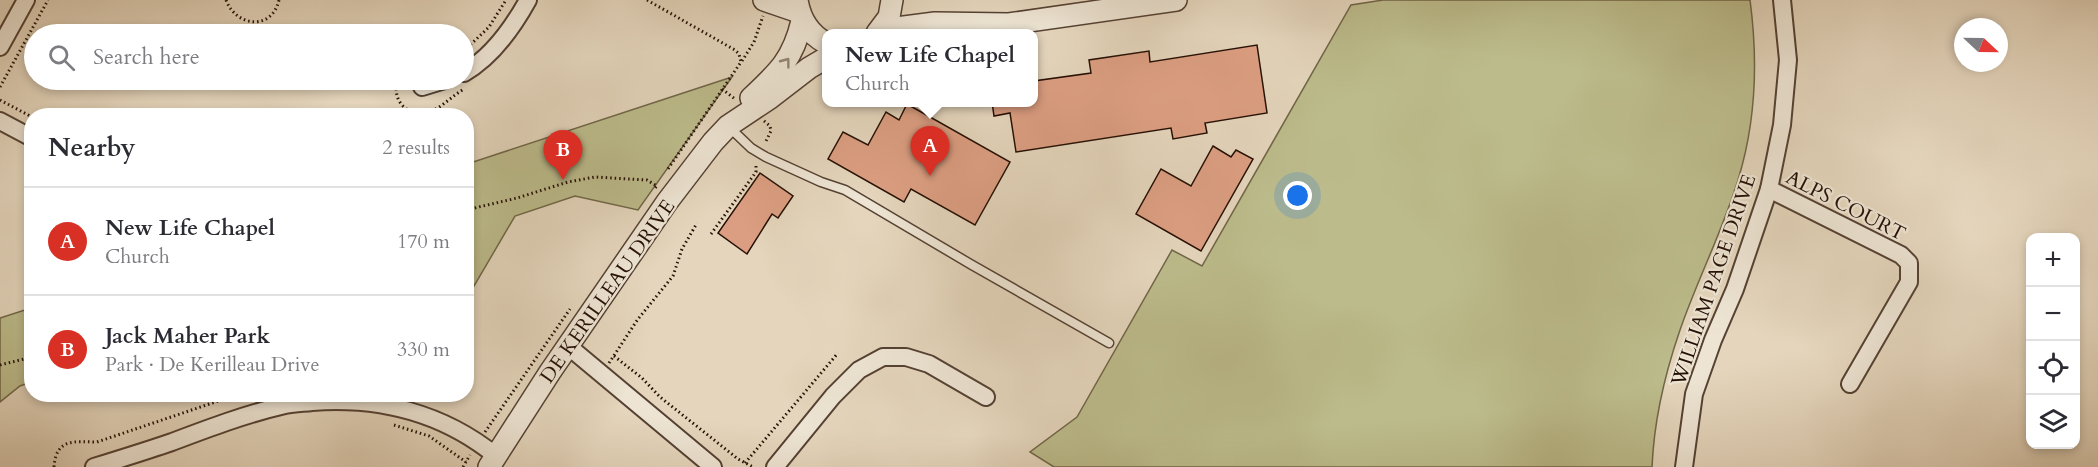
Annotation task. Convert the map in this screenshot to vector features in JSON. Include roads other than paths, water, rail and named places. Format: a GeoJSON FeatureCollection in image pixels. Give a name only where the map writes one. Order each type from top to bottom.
{"type":"FeatureCollection","features":[{"type":"Feature","properties":{"kind":"street"},"geometry":{"type":"LineString","coordinates":[[0,47],[26,0]]}},
{"type":"Feature","properties":{"kind":"street"},"geometry":{"type":"LineString","coordinates":[[474,67],[495,48],[510,30],[528,0]]}},
{"type":"Feature","properties":{"kind":"street"},"geometry":{"type":"LineString","coordinates":[[765,0],[799,11],[817,38],[822,41]]}},
{"type":"Feature","properties":{"kind":"street"},"geometry":{"type":"LineString","coordinates":[[881,29],[889,17],[892,0]]}},
{"type":"Feature","properties":{"kind":"street"},"geometry":{"type":"LineString","coordinates":[[898,29],[935,23],[1009,24],[1176,0]]}},
{"type":"Feature","properties":{"kind":"street","name":"WILLIAM PAGE DRIVE"},"geometry":{"type":"LineString","coordinates":[[1684,467],[1694,394],[1713,340],[1735,289],[1769,189],[1782,125],[1788,60],[1782,0]]}},
{"type":"Feature","properties":{"kind":"street","name":"DE KERILLEAU DRIVE"},"geometry":{"type":"LineString","coordinates":[[492,461],[667,202],[744,105],[784,66],[797,42],[799,11]]}},
{"type":"Feature","properties":{"kind":"street","name":"DE KERILLEAU DRIVE"},"geometry":{"type":"LineString","coordinates":[[731,124],[822,60]]}},
{"type":"Feature","properties":{"kind":"street"},"geometry":{"type":"LineString","coordinates":[[0,121],[24,134]]}},
{"type":"Feature","properties":{"kind":"street","name":"ALPS COURT"},"geometry":{"type":"LineString","coordinates":[[1769,189],[1901,255],[1909,263],[1909,282],[1850,384]]}},
{"type":"Feature","properties":{"kind":"street"},"geometry":{"type":"LineString","coordinates":[[568,346],[713,467]]}},
{"type":"Feature","properties":{"kind":"street"},"geometry":{"type":"LineString","coordinates":[[775,467],[833,396],[859,370],[883,357],[906,357],[929,364],[986,397]]}},
{"type":"Feature","properties":{"kind":"street"},"geometry":{"type":"LineString","coordinates":[[94,467],[246,415],[287,404],[314,402]]}},
{"type":"Feature","properties":{"kind":"street"},"geometry":{"type":"LineString","coordinates":[[361,402],[392,405],[440,422],[477,442],[492,461]]}},
{"type":"Feature","properties":{"kind":"lane"},"geometry":{"type":"LineString","coordinates":[[731,124],[751,148],[766,157],[821,182],[845,190],[972,266],[1109,343]]}},
{"type":"Feature","properties":{"kind":"place","name":"New Life Chapel"},"geometry":{"type":"Point","coordinates":[930,176]}},
{"type":"Feature","properties":{"kind":"place","name":"Jack Maher Park"},"geometry":{"type":"Point","coordinates":[563,180]}}]}
